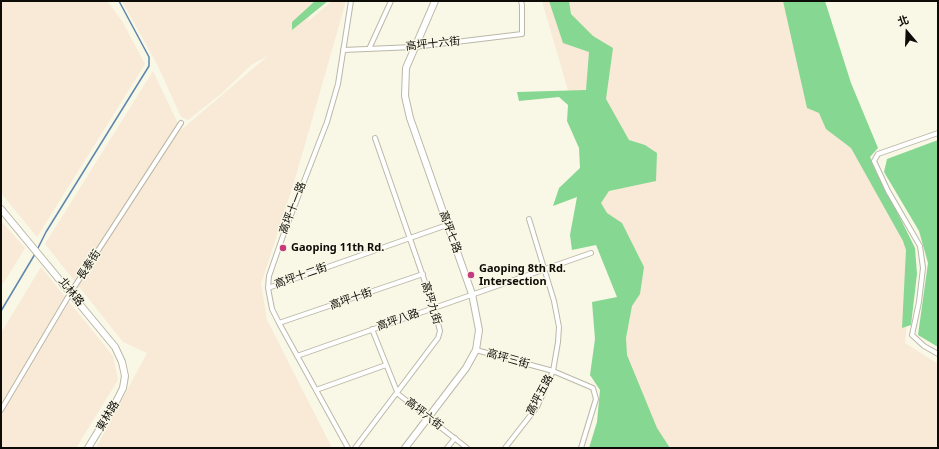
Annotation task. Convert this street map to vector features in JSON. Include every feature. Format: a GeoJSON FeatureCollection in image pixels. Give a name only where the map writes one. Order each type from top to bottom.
{"type":"FeatureCollection","features":[{"type":"Feature","properties":{"kind":"street","name":"高坪十一路"},"geometry":{"type":"LineString","coordinates":[[348,448],[278,323],[272,309],[268,288],[269,276],[281,239],[327,122],[338,84],[351,1]]}},
{"type":"Feature","properties":{"kind":"street"},"geometry":{"type":"LineString","coordinates":[[369,49],[391,1]]}},
{"type":"Feature","properties":{"kind":"street","name":"高坪七路"},"geometry":{"type":"LineString","coordinates":[[405,448],[466,368],[476,350],[479,330],[472,294],[410,118],[405,96],[404,76],[414,47],[435,1]]}},
{"type":"Feature","properties":{"kind":"street","name":"高坪十六街"},"geometry":{"type":"LineString","coordinates":[[343,50],[414,47],[522,34],[521,1]]}},
{"type":"Feature","properties":{"kind":"street","name":"長泰街"},"geometry":{"type":"LineString","coordinates":[[1,410],[71,292],[181,123]]}},
{"type":"Feature","properties":{"kind":"street"},"geometry":{"type":"LineString","coordinates":[[938,133],[878,154],[874,161],[888,191],[920,246],[923,268],[919,302],[912,335],[924,346],[938,354]]}},
{"type":"Feature","properties":{"kind":"street","name":"高坪九街"},"geometry":{"type":"LineString","coordinates":[[355,448],[398,394],[438,338],[439,324],[375,138]]}},
{"type":"Feature","properties":{"kind":"street","name":"北林路"},"geometry":{"type":"LineString","coordinates":[[1,209],[115,347],[122,362],[124,382]]}},
{"type":"Feature","properties":{"kind":"street","name":"高坪五路"},"geometry":{"type":"LineString","coordinates":[[505,448],[537,407],[553,372],[559,327],[545,269],[529,219]]}},
{"type":"Feature","properties":{"kind":"street","name":"高坪十二街"},"geometry":{"type":"LineString","coordinates":[[268,288],[447,225]]}},
{"type":"Feature","properties":{"kind":"street","name":"高坪八路"},"geometry":{"type":"LineString","coordinates":[[297,356],[591,253]]}},
{"type":"Feature","properties":{"kind":"street","name":"高坪十街"},"geometry":{"type":"LineString","coordinates":[[278,323],[423,274]]}},
{"type":"Feature","properties":{"kind":"street","name":"高坪六街"},"geometry":{"type":"LineString","coordinates":[[372,329],[398,394],[467,448]]}},
{"type":"Feature","properties":{"kind":"street","name":"高坪三街"},"geometry":{"type":"LineString","coordinates":[[476,350],[553,372],[593,388],[596,399],[581,448]]}},
{"type":"Feature","properties":{"kind":"street"},"geometry":{"type":"LineString","coordinates":[[316,390],[386,365]]}},
{"type":"Feature","properties":{"kind":"street","name":"東林路"},"geometry":{"type":"LineString","coordinates":[[88,448],[116,402],[124,382]]}},
{"type":"Feature","properties":{"kind":"street"},"geometry":{"type":"LineString","coordinates":[[447,448],[454,438]]}},
{"type":"Feature","properties":{"kind":"shaded area"},"geometry":{"type":"Polygon","coordinates":[[[1,1],[107,1],[122,21],[145,64],[37,237],[1,193],[1,1]]]}},
{"type":"Feature","properties":{"kind":"shaded area"},"geometry":{"type":"Polygon","coordinates":[[[122,1],[319,1],[306,23],[332,1],[346,1],[295,179],[261,284],[267,320],[332,448],[96,448],[147,353],[123,342],[45,244],[153,71],[181,130],[269,55],[251,65],[222,93],[188,120],[181,117],[158,66],[122,1]]]}},
{"type":"Feature","properties":{"kind":"shaded area"},"geometry":{"type":"Polygon","coordinates":[[[542,1],[804,1],[828,103],[913,251],[905,343],[938,364],[938,448],[646,448],[617,348],[623,302],[571,101],[542,1]]]}},
{"type":"Feature","properties":{"kind":"shaded area"},"geometry":{"type":"Polygon","coordinates":[[[1,221],[25,248],[1,287],[1,221]]]}},
{"type":"Feature","properties":{"kind":"shaded area"},"geometry":{"type":"Polygon","coordinates":[[[41,267],[113,356],[118,380],[76,448],[1,448],[1,333],[41,267]]]}},
{"type":"Feature","properties":{"kind":"green space"},"geometry":{"type":"Polygon","coordinates":[[[315,1],[328,1],[292,30],[292,22],[315,1]]]}},
{"type":"Feature","properties":{"kind":"green space"},"geometry":{"type":"Polygon","coordinates":[[[549,1],[569,1],[571,14],[593,36],[613,48],[606,99],[629,140],[645,145],[657,153],[656,181],[609,191],[601,203],[607,213],[622,223],[644,267],[640,294],[632,306],[626,338],[627,355],[657,428],[670,448],[589,448],[597,422],[600,390],[590,375],[595,339],[592,302],[617,297],[596,245],[572,250],[570,235],[577,197],[553,206],[559,188],[580,168],[579,148],[567,121],[568,105],[559,97],[519,101],[517,92],[586,90],[589,52],[563,43],[549,1]]]}},
{"type":"Feature","properties":{"kind":"green space"},"geometry":{"type":"Polygon","coordinates":[[[783,1],[825,1],[851,83],[878,148],[870,157],[915,248],[917,274],[911,325],[902,328],[906,250],[903,241],[851,148],[826,129],[819,113],[807,108],[783,1]]]}},
{"type":"Feature","properties":{"kind":"green space"},"geometry":{"type":"Polygon","coordinates":[[[938,140],[938,347],[918,335],[928,263],[919,231],[884,172],[887,159],[938,140]]]}},
{"type":"Feature","properties":{"kind":"waterway"},"geometry":{"type":"LineString","coordinates":[[37,250],[46,232],[149,66],[149,57],[119,1]]}},
{"type":"Feature","properties":{"kind":"waterway"},"geometry":{"type":"LineString","coordinates":[[1,311],[35,254]]}},
{"type":"Feature","properties":{"kind":"place","name":"Gaoping 11th Rd."},"geometry":{"type":"Point","coordinates":[283,248]}},
{"type":"Feature","properties":{"kind":"place","name":"Gaoping 8th Rd. Intersection"},"geometry":{"type":"Point","coordinates":[471,275]}}]}
